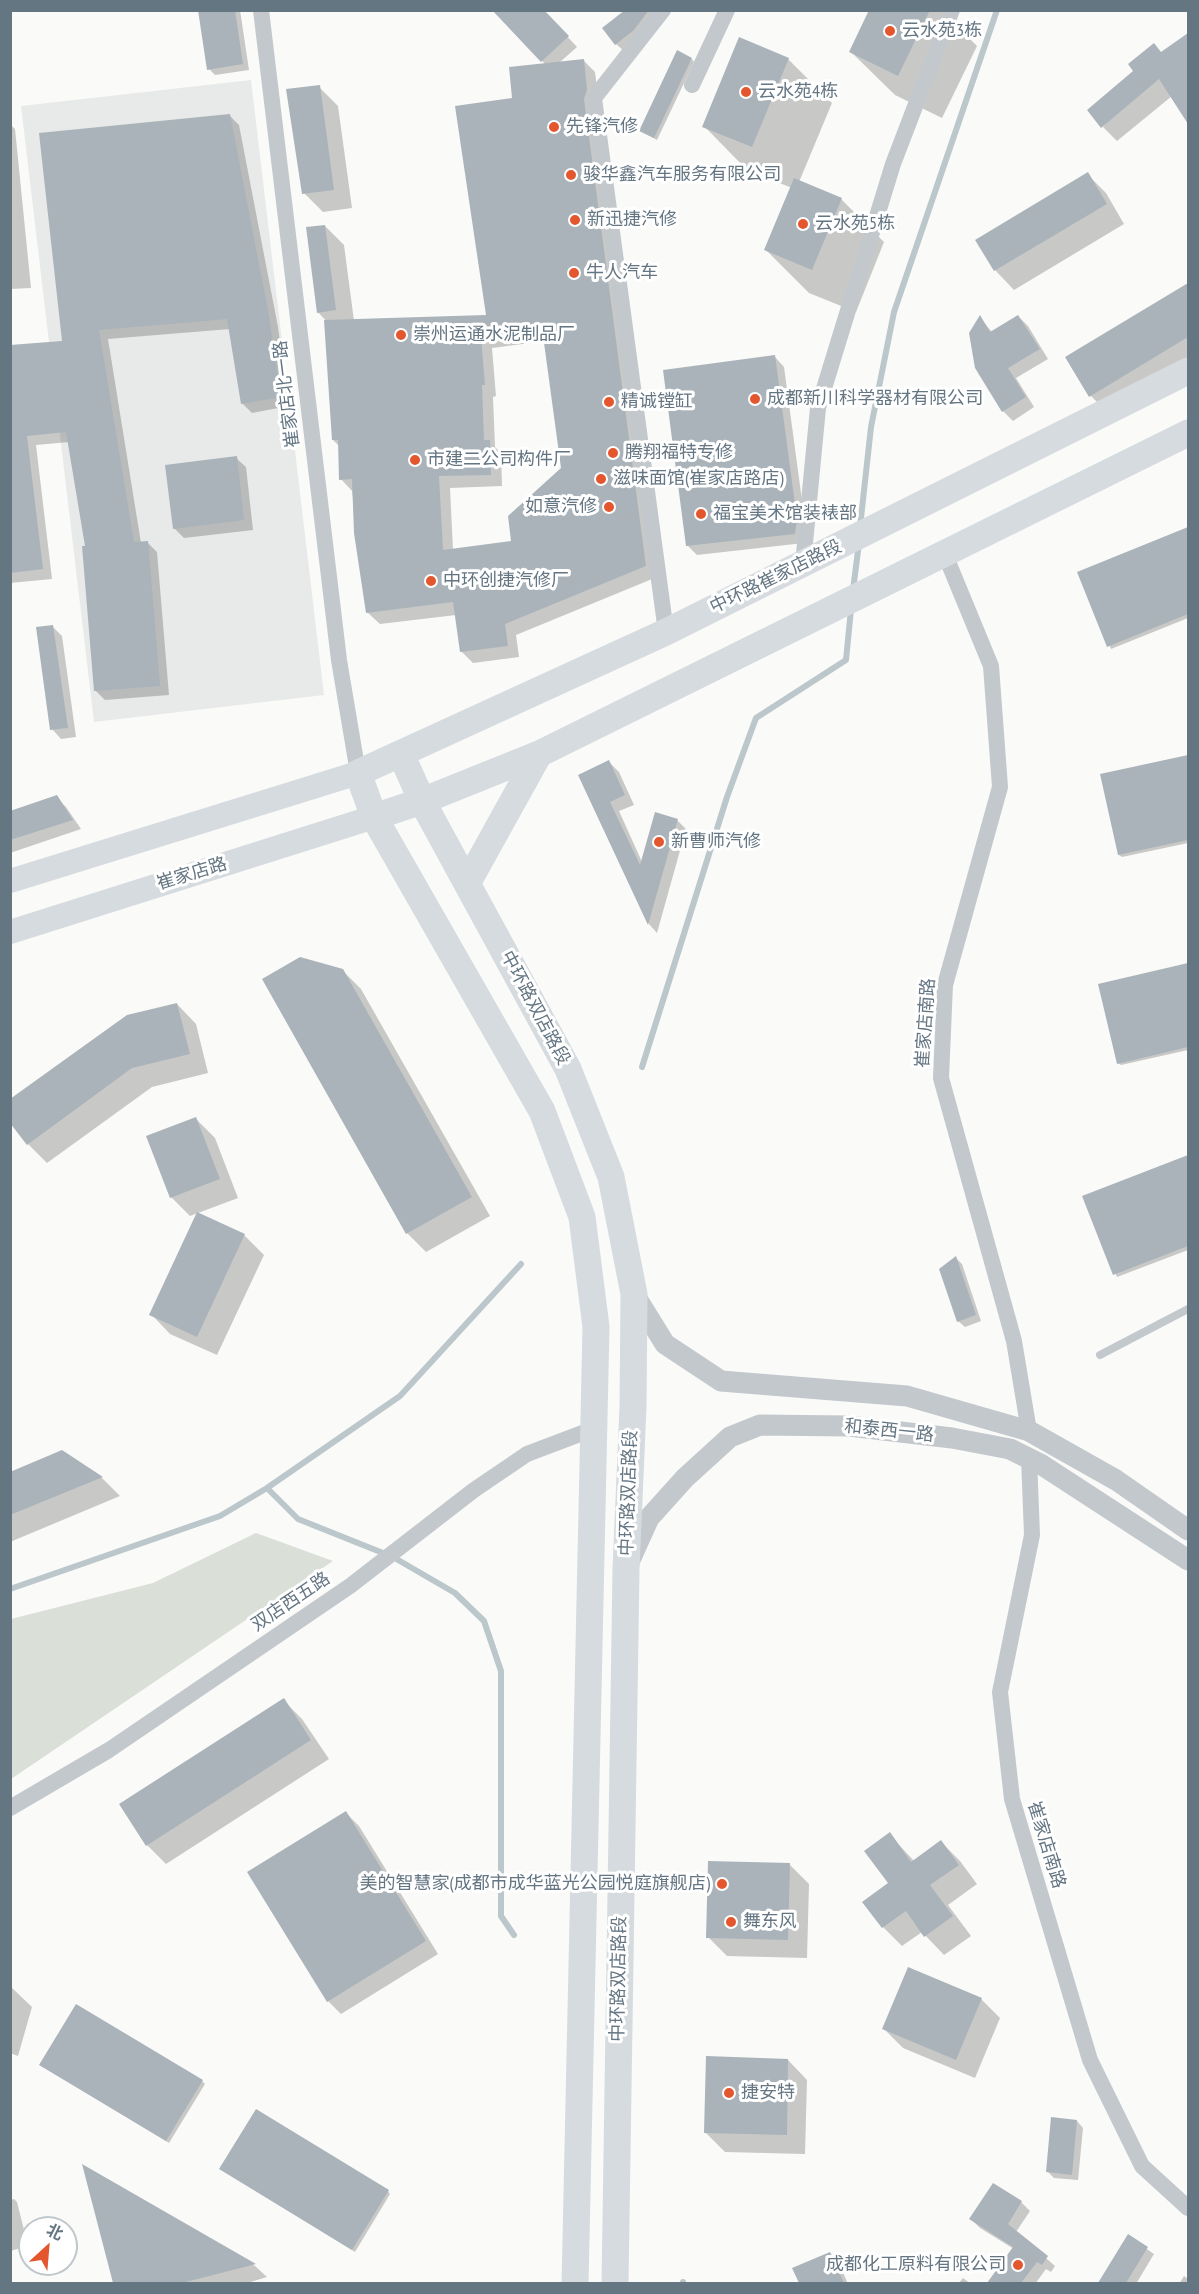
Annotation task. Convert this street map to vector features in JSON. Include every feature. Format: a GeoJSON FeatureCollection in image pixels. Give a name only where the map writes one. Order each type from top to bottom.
{"type":"FeatureCollection","features":[{"type":"Feature","properties":{"kind":"main road","name":"中环路崔家店路段"},"geometry":{"type":"LineString","coordinates":[[358,773],[666,632],[1188,370]]}},
{"type":"Feature","properties":{"kind":"main road"},"geometry":{"type":"LineString","coordinates":[[374,817],[422,801],[539,754],[1188,432]]}},
{"type":"Feature","properties":{"kind":"main road","name":"中环路双店路段"},"geometry":{"type":"LineString","coordinates":[[401,754],[422,801],[568,1069],[611,1177],[634,1294],[633,1407],[626,1569],[615,2283]]}},
{"type":"Feature","properties":{"kind":"main road"},"geometry":{"type":"LineString","coordinates":[[468,882],[539,754]]}},
{"type":"Feature","properties":{"kind":"main road","name":"中环路双店路段"},"geometry":{"type":"LineString","coordinates":[[358,773],[374,817],[542,1111],[582,1217],[596,1327],[575,2283]]}},
{"type":"Feature","properties":{"kind":"main road"},"geometry":{"type":"LineString","coordinates":[[10,881],[358,773]]}},
{"type":"Feature","properties":{"kind":"main road","name":"崔家店路"},"geometry":{"type":"LineString","coordinates":[[10,932],[374,817]]}},
{"type":"Feature","properties":{"kind":"street","name":"崔家店北一路"},"geometry":{"type":"LineString","coordinates":[[261,10],[338,648],[358,773]]}},
{"type":"Feature","properties":{"kind":"street"},"geometry":{"type":"LineString","coordinates":[[663,10],[594,98],[666,632]]}},
{"type":"Feature","properties":{"kind":"street"},"geometry":{"type":"LineString","coordinates":[[692,85],[727,10]]}},
{"type":"Feature","properties":{"kind":"street"},"geometry":{"type":"LineString","coordinates":[[810,561],[818,408],[893,164],[952,10]]}},
{"type":"Feature","properties":{"kind":"street","name":"崔家店南路"},"geometry":{"type":"LineString","coordinates":[[944,552],[992,666],[1000,787],[945,985],[941,1078],[1014,1341],[1029,1431]]}},
{"type":"Feature","properties":{"kind":"street","name":"和泰西一路"},"geometry":{"type":"LineString","coordinates":[[634,1294],[665,1344],[721,1381],[907,1396],[1029,1431],[1116,1480],[1188,1530]]}},
{"type":"Feature","properties":{"kind":"street","name":"和泰西一路"},"geometry":{"type":"LineString","coordinates":[[626,1569],[649,1518],[685,1478],[730,1437],[760,1425],[849,1425],[952,1438],[1010,1449],[1029,1458],[1188,1560]]}},
{"type":"Feature","properties":{"kind":"street","name":"双店西五路"},"geometry":{"type":"LineString","coordinates":[[10,1808],[109,1750],[350,1586],[474,1490],[527,1454],[593,1429]]}},
{"type":"Feature","properties":{"kind":"street","name":"崔家店南路"},"geometry":{"type":"LineString","coordinates":[[1029,1458],[1032,1534],[1000,1692],[1012,1799],[1090,2060],[1142,2166],[1188,2208]]}},
{"type":"Feature","properties":{"kind":"lane"},"geometry":{"type":"LineString","coordinates":[[1100,1355],[1188,1309]]}},
{"type":"Feature","properties":{"kind":"shaded area"},"geometry":{"type":"Polygon","coordinates":[[[251,80],[324,695],[94,722],[21,106],[251,80]]]}},
{"type":"Feature","properties":{"kind":"shaded area"},"geometry":{"type":"Polygon","coordinates":[[[256,1533],[333,1561],[11,1779],[11,1619],[153,1583],[256,1533]]]}},
{"type":"Feature","properties":{"kind":"building"},"geometry":{"type":"Polygon","coordinates":[[[198,10],[235,10],[243,64],[207,70],[198,10]]]}},
{"type":"Feature","properties":{"kind":"building"},"geometry":{"type":"Polygon","coordinates":[[[492,10],[544,10],[569,36],[541,62],[492,10]]]}},
{"type":"Feature","properties":{"kind":"building"},"geometry":{"type":"Polygon","coordinates":[[[625,10],[649,10],[634,30],[615,45],[602,28],[625,10]]]}},
{"type":"Feature","properties":{"kind":"building","name":"云水苑3栋"},"geometry":{"type":"Polygon","coordinates":[[[869,10],[930,10],[898,76],[849,52],[869,10]]]}},
{"type":"Feature","properties":{"kind":"building"},"geometry":{"type":"Polygon","coordinates":[[[1188,33],[1188,124],[1159,79],[1101,128],[1087,110],[1133,71],[1128,64],[1154,43],[1161,52],[1188,33]]]}},
{"type":"Feature","properties":{"kind":"building","name":"云水苑4栋"},"geometry":{"type":"Polygon","coordinates":[[[739,37],[789,58],[752,147],[702,127],[739,37]]]}},
{"type":"Feature","properties":{"kind":"building"},"geometry":{"type":"Polygon","coordinates":[[[677,50],[692,58],[654,138],[639,131],[677,50]]]}},
{"type":"Feature","properties":{"kind":"building"},"geometry":{"type":"Polygon","coordinates":[[[584,59],[587,90],[584,99],[646,566],[505,624],[508,646],[460,652],[453,602],[366,613],[354,533],[352,479],[339,480],[338,440],[332,440],[324,320],[486,315],[455,106],[512,98],[509,67],[584,59]],[[542,328],[481,337],[485,385],[482,385],[484,440],[490,440],[491,475],[439,476],[443,550],[511,541],[508,516],[561,468],[542,328]]]}},
{"type":"Feature","properties":{"kind":"building"},"geometry":{"type":"Polygon","coordinates":[[[320,85],[334,190],[302,194],[286,89],[320,85]]]}},
{"type":"Feature","properties":{"kind":"building"},"geometry":{"type":"Polygon","coordinates":[[[230,114],[269,316],[281,397],[241,404],[227,319],[99,330],[134,542],[148,541],[160,686],[94,691],[82,546],[85,546],[66,432],[27,436],[43,569],[10,573],[10,345],[62,341],[39,133],[230,114]]]}},
{"type":"Feature","properties":{"kind":"building"},"geometry":{"type":"Polygon","coordinates":[[[1088,172],[1107,204],[994,271],[975,240],[1088,172]]]}},
{"type":"Feature","properties":{"kind":"building","name":"云水苑5栋"},"geometry":{"type":"Polygon","coordinates":[[[794,178],[842,198],[812,270],[764,250],[794,178]]]}},
{"type":"Feature","properties":{"kind":"building"},"geometry":{"type":"Polygon","coordinates":[[[325,225],[336,310],[317,313],[306,227],[325,225]]]}},
{"type":"Feature","properties":{"kind":"building"},"geometry":{"type":"Polygon","coordinates":[[[1188,283],[1188,337],[1089,397],[1065,357],[1188,283]]]}},
{"type":"Feature","properties":{"kind":"building"},"geometry":{"type":"Polygon","coordinates":[[[980,315],[990,332],[1018,315],[1040,349],[1008,368],[1026,397],[1002,412],[975,368],[969,333],[980,315]]]}},
{"type":"Feature","properties":{"kind":"building"},"geometry":{"type":"Polygon","coordinates":[[[775,355],[797,519],[795,534],[686,546],[663,370],[775,355]]]}},
{"type":"Feature","properties":{"kind":"building"},"geometry":{"type":"Polygon","coordinates":[[[237,456],[244,520],[173,529],[165,465],[237,456]]]}},
{"type":"Feature","properties":{"kind":"building"},"geometry":{"type":"Polygon","coordinates":[[[1188,527],[1188,614],[1107,647],[1077,572],[1188,527]]]}},
{"type":"Feature","properties":{"kind":"building"},"geometry":{"type":"Polygon","coordinates":[[[53,625],[68,728],[50,730],[36,627],[53,625]]]}},
{"type":"Feature","properties":{"kind":"building"},"geometry":{"type":"Polygon","coordinates":[[[1188,755],[1188,840],[1118,855],[1100,774],[1188,755]]]}},
{"type":"Feature","properties":{"kind":"building","name":"新曹师汽修"},"geometry":{"type":"Polygon","coordinates":[[[609,760],[625,795],[610,802],[640,865],[655,812],[678,819],[648,925],[578,775],[609,760]]]}},
{"type":"Feature","properties":{"kind":"building"},"geometry":{"type":"Polygon","coordinates":[[[57,795],[73,820],[10,840],[10,811],[57,795]]]}},
{"type":"Feature","properties":{"kind":"building"},"geometry":{"type":"Polygon","coordinates":[[[300,957],[343,969],[472,1197],[406,1234],[262,979],[300,957]]]}},
{"type":"Feature","properties":{"kind":"building"},"geometry":{"type":"Polygon","coordinates":[[[1188,963],[1188,1047],[1117,1064],[1098,984],[1188,963]]]}},
{"type":"Feature","properties":{"kind":"building"},"geometry":{"type":"Polygon","coordinates":[[[177,1003],[190,1054],[132,1068],[27,1145],[10,1123],[10,1099],[127,1015],[177,1003]]]}},
{"type":"Feature","properties":{"kind":"building"},"geometry":{"type":"Polygon","coordinates":[[[196,1117],[220,1179],[170,1198],[146,1136],[196,1117]]]}},
{"type":"Feature","properties":{"kind":"building"},"geometry":{"type":"Polygon","coordinates":[[[1188,1155],[1188,1246],[1113,1275],[1082,1196],[1188,1155]]]}},
{"type":"Feature","properties":{"kind":"building"},"geometry":{"type":"Polygon","coordinates":[[[197,1212],[245,1234],[197,1337],[149,1315],[197,1212]]]}},
{"type":"Feature","properties":{"kind":"building"},"geometry":{"type":"Polygon","coordinates":[[[956,1256],[976,1315],[957,1322],[939,1269],[956,1256]]]}},
{"type":"Feature","properties":{"kind":"building"},"geometry":{"type":"Polygon","coordinates":[[[62,1450],[103,1477],[10,1515],[10,1472],[62,1450]]]}},
{"type":"Feature","properties":{"kind":"building"},"geometry":{"type":"Polygon","coordinates":[[[284,1698],[311,1740],[146,1846],[119,1804],[284,1698]]]}},
{"type":"Feature","properties":{"kind":"building"},"geometry":{"type":"Polygon","coordinates":[[[346,1811],[426,1941],[327,2002],[247,1872],[346,1811]]]}},
{"type":"Feature","properties":{"kind":"building"},"geometry":{"type":"Polygon","coordinates":[[[890,1832],[911,1862],[941,1840],[959,1865],[930,1885],[953,1916],[924,1937],[906,1911],[882,1928],[862,1902],[888,1883],[864,1851],[890,1832]]]}},
{"type":"Feature","properties":{"kind":"building"},"geometry":{"type":"Polygon","coordinates":[[[708,1861],[790,1863],[788,1940],[706,1938],[708,1861]]]}},
{"type":"Feature","properties":{"kind":"building"},"geometry":{"type":"Polygon","coordinates":[[[908,1967],[982,1998],[956,2060],[882,2029],[908,1967]]]}},
{"type":"Feature","properties":{"kind":"building"},"geometry":{"type":"Polygon","coordinates":[[[76,2004],[203,2080],[166,2141],[39,2065],[76,2004]]]}},
{"type":"Feature","properties":{"kind":"building"},"geometry":{"type":"Polygon","coordinates":[[[706,2056],[788,2059],[787,2135],[704,2133],[706,2056]]]}},
{"type":"Feature","properties":{"kind":"building"},"geometry":{"type":"Polygon","coordinates":[[[256,2109],[389,2190],[352,2250],[219,2169],[256,2109]]]}},
{"type":"Feature","properties":{"kind":"building"},"geometry":{"type":"Polygon","coordinates":[[[1051,2117],[1077,2120],[1072,2175],[1046,2172],[1051,2117]]]}},
{"type":"Feature","properties":{"kind":"building"},"geometry":{"type":"Polygon","coordinates":[[[82,2164],[256,2264],[182,2283],[113,2283],[82,2164]]]}},
{"type":"Feature","properties":{"kind":"building"},"geometry":{"type":"Polygon","coordinates":[[[993,2183],[1022,2201],[1008,2224],[1048,2256],[1042,2265],[1037,2262],[1021,2283],[987,2283],[1013,2247],[969,2219],[993,2183]]]}},
{"type":"Feature","properties":{"kind":"building"},"geometry":{"type":"Polygon","coordinates":[[[1128,2234],[1148,2247],[1126,2283],[1098,2283],[1128,2234]]]}},
{"type":"Feature","properties":{"kind":"building"},"geometry":{"type":"Polygon","coordinates":[[[830,2252],[844,2283],[799,2283],[792,2268],[830,2252]]]}},
{"type":"Feature","properties":{"kind":"waterway"},"geometry":{"type":"LineString","coordinates":[[860,527],[871,427],[894,312],[997,10]]}},
{"type":"Feature","properties":{"kind":"waterway"},"geometry":{"type":"LineString","coordinates":[[853,590],[859,543]]}},
{"type":"Feature","properties":{"kind":"waterway"},"geometry":{"type":"LineString","coordinates":[[642,1067],[727,797],[756,718],[846,660],[851,609]]}},
{"type":"Feature","properties":{"kind":"waterway"},"geometry":{"type":"LineString","coordinates":[[10,1589],[220,1516],[267,1488],[400,1396],[521,1264]]}},
{"type":"Feature","properties":{"kind":"waterway"},"geometry":{"type":"LineString","coordinates":[[267,1488],[298,1519],[393,1557],[455,1593],[484,1621],[501,1671],[501,1916],[514,1935]]}},
{"type":"Feature","properties":{"kind":"place","name":"云水苑3栋"},"geometry":{"type":"Point","coordinates":[890,31]}},
{"type":"Feature","properties":{"kind":"place","name":"云水苑4栋"},"geometry":{"type":"Point","coordinates":[746,92]}},
{"type":"Feature","properties":{"kind":"place","name":"先锋汽修"},"geometry":{"type":"Point","coordinates":[554,127]}},
{"type":"Feature","properties":{"kind":"place","name":"骏华鑫汽车服务有限公司"},"geometry":{"type":"Point","coordinates":[571,175]}},
{"type":"Feature","properties":{"kind":"place","name":"新迅捷汽修"},"geometry":{"type":"Point","coordinates":[575,220]}},
{"type":"Feature","properties":{"kind":"place","name":"云水苑5栋"},"geometry":{"type":"Point","coordinates":[803,224]}},
{"type":"Feature","properties":{"kind":"place","name":"牛人汽车"},"geometry":{"type":"Point","coordinates":[574,273]}},
{"type":"Feature","properties":{"kind":"place","name":"崇州运通水泥制品厂"},"geometry":{"type":"Point","coordinates":[401,335]}},
{"type":"Feature","properties":{"kind":"place","name":"成都新川科学器材有限公司"},"geometry":{"type":"Point","coordinates":[755,399]}},
{"type":"Feature","properties":{"kind":"place","name":"精诚镗缸"},"geometry":{"type":"Point","coordinates":[609,402]}},
{"type":"Feature","properties":{"kind":"place","name":"腾翔福特专修"},"geometry":{"type":"Point","coordinates":[613,453]}},
{"type":"Feature","properties":{"kind":"place","name":"市建二公司构件厂"},"geometry":{"type":"Point","coordinates":[415,460]}},
{"type":"Feature","properties":{"kind":"place","name":"滋味面馆(崔家店路店)"},"geometry":{"type":"Point","coordinates":[601,479]}},
{"type":"Feature","properties":{"kind":"place","name":"如意汽修"},"geometry":{"type":"Point","coordinates":[609,507]}},
{"type":"Feature","properties":{"kind":"place","name":"福宝美术馆装裱部"},"geometry":{"type":"Point","coordinates":[701,514]}},
{"type":"Feature","properties":{"kind":"place","name":"中环创捷汽修厂"},"geometry":{"type":"Point","coordinates":[431,581]}},
{"type":"Feature","properties":{"kind":"place","name":"新曹师汽修"},"geometry":{"type":"Point","coordinates":[659,842]}},
{"type":"Feature","properties":{"kind":"place","name":"美的智慧家(成都市成华蓝光公园悦庭旗舰店)"},"geometry":{"type":"Point","coordinates":[722,1884]}},
{"type":"Feature","properties":{"kind":"place","name":"舞东风"},"geometry":{"type":"Point","coordinates":[731,1922]}},
{"type":"Feature","properties":{"kind":"place","name":"捷安特"},"geometry":{"type":"Point","coordinates":[729,2093]}},
{"type":"Feature","properties":{"kind":"place","name":"成都化工原料有限公司"},"geometry":{"type":"Point","coordinates":[1018,2265]}}]}
